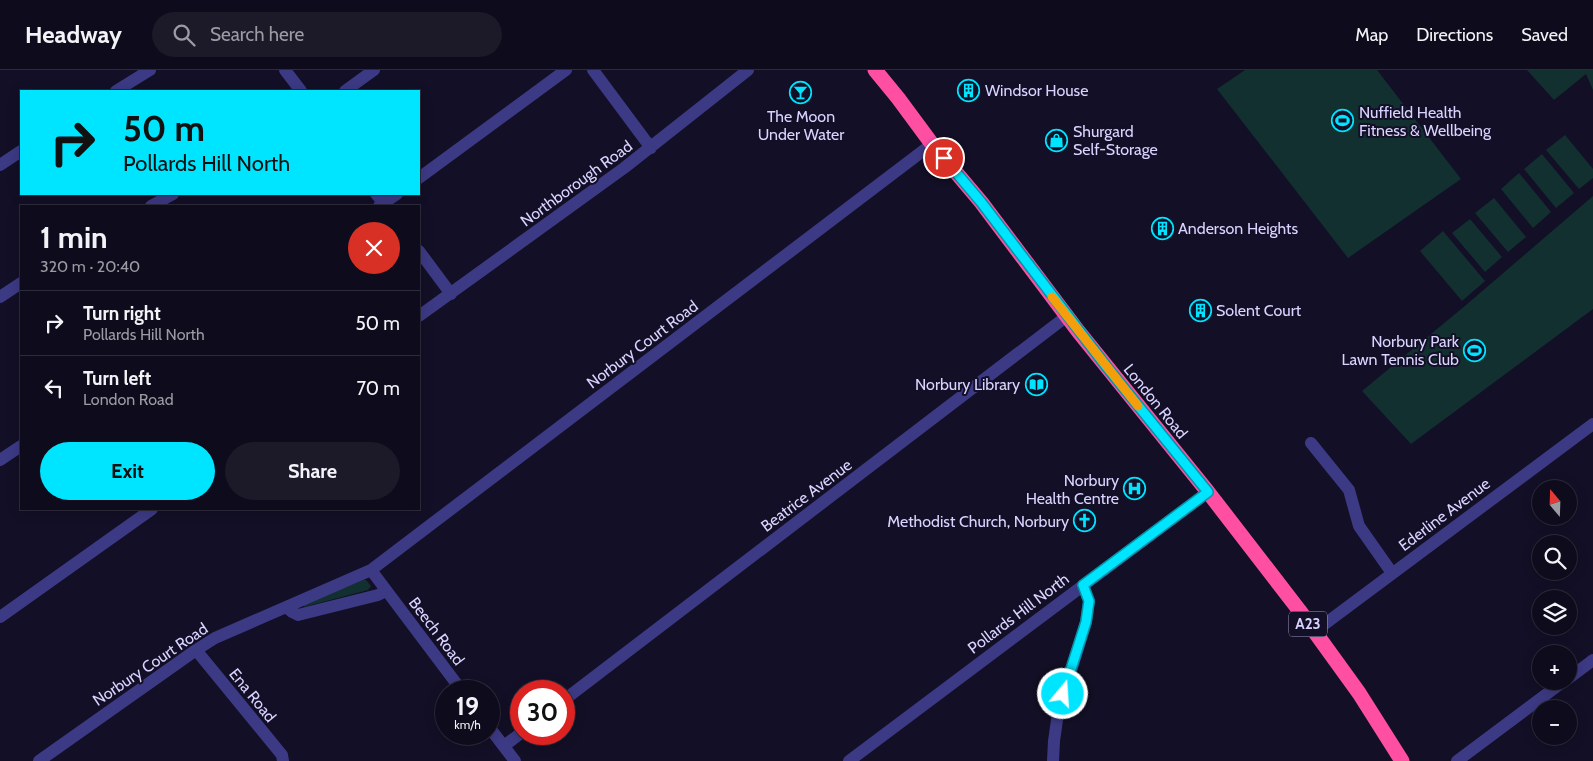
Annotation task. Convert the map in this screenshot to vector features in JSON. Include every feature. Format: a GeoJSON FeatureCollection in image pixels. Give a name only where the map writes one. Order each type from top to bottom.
{"type":"FeatureCollection","features":[{"type":"Feature","properties":{"kind":"highway","name":"London Road"},"geometry":{"type":"LineString","coordinates":[[875,70],[932,144],[981,202],[1100,359],[1208,492],[1359,693],[1402,761]]}},
{"type":"Feature","properties":{"kind":"street"},"geometry":{"type":"LineString","coordinates":[[118,90],[150,70]]}},
{"type":"Feature","properties":{"kind":"street"},"geometry":{"type":"LineString","coordinates":[[285,70],[300,90]]}},
{"type":"Feature","properties":{"kind":"street"},"geometry":{"type":"LineString","coordinates":[[346,90],[374,70]]}},
{"type":"Feature","properties":{"kind":"street"},"geometry":{"type":"LineString","coordinates":[[420,177],[566,70]]}},
{"type":"Feature","properties":{"kind":"street"},"geometry":{"type":"LineString","coordinates":[[593,70],[651,148]]}},
{"type":"Feature","properties":{"kind":"street","name":"Northborough Road"},"geometry":{"type":"LineString","coordinates":[[420,315],[571,208],[651,148],[748,70]]}},
{"type":"Feature","properties":{"kind":"street","name":"Norbury Court Road"},"geometry":{"type":"LineString","coordinates":[[39,761],[215,638],[371,570],[932,144]]}},
{"type":"Feature","properties":{"kind":"street"},"geometry":{"type":"LineString","coordinates":[[0,165],[20,152]]}},
{"type":"Feature","properties":{"kind":"street"},"geometry":{"type":"LineString","coordinates":[[153,205],[171,195]]}},
{"type":"Feature","properties":{"kind":"street"},"geometry":{"type":"LineString","coordinates":[[381,202],[395,195]]}},
{"type":"Feature","properties":{"kind":"street"},"geometry":{"type":"LineString","coordinates":[[420,252],[451,294]]}},
{"type":"Feature","properties":{"kind":"street"},"geometry":{"type":"LineString","coordinates":[[0,297],[20,284]]}},
{"type":"Feature","properties":{"kind":"street","name":"Beatrice Avenue"},"geometry":{"type":"LineString","coordinates":[[575,692],[1067,316]]}},
{"type":"Feature","properties":{"kind":"street","name":"Ederline Avenue"},"geometry":{"type":"LineString","coordinates":[[1314,632],[1593,424]]}},
{"type":"Feature","properties":{"kind":"street"},"geometry":{"type":"LineString","coordinates":[[1311,443],[1349,490],[1359,526],[1392,573]]}},
{"type":"Feature","properties":{"kind":"street"},"geometry":{"type":"LineString","coordinates":[[0,460],[20,447]]}},
{"type":"Feature","properties":{"kind":"street","name":"Pollards Hill North"},"geometry":{"type":"LineString","coordinates":[[849,761],[1208,492]]}},
{"type":"Feature","properties":{"kind":"street"},"geometry":{"type":"LineString","coordinates":[[0,616],[151,510]]}},
{"type":"Feature","properties":{"kind":"street"},"geometry":{"type":"LineString","coordinates":[[286,607],[298,615],[378,595],[386,591],[371,570]]}},
{"type":"Feature","properties":{"kind":"street"},"geometry":{"type":"LineString","coordinates":[[1053,761],[1058,713],[1086,622],[1089,601],[1083,585]]}},
{"type":"Feature","properties":{"kind":"street","name":"Beech Road"},"geometry":{"type":"LineString","coordinates":[[386,591],[454,680]]}},
{"type":"Feature","properties":{"kind":"street","name":"Ena Road"},"geometry":{"type":"LineString","coordinates":[[196,650],[282,755],[283,761]]}},
{"type":"Feature","properties":{"kind":"street"},"geometry":{"type":"LineString","coordinates":[[1577,672],[1593,660]]}},
{"type":"Feature","properties":{"kind":"street"},"geometry":{"type":"LineString","coordinates":[[1457,761],[1552,690]]}},
{"type":"Feature","properties":{"kind":"street"},"geometry":{"type":"LineString","coordinates":[[500,741],[515,761]]}},
{"type":"Feature","properties":{"kind":"street"},"geometry":{"type":"LineString","coordinates":[[504,746],[510,741]]}},
{"type":"Feature","properties":{"kind":"green space"},"geometry":{"type":"Polygon","coordinates":[[[1245,70],[1377,70],[1461,179],[1348,258],[1217,89],[1245,70]]]}},
{"type":"Feature","properties":{"kind":"green space"},"geometry":{"type":"Polygon","coordinates":[[[1527,70],[1593,70],[1593,90],[1586,74],[1554,100],[1527,70]]]}},
{"type":"Feature","properties":{"kind":"green space"},"geometry":{"type":"Polygon","coordinates":[[[1565,135],[1593,169],[1593,178],[1579,189],[1546,150],[1565,135]]]}},
{"type":"Feature","properties":{"kind":"green space"},"geometry":{"type":"Polygon","coordinates":[[[1542,154],[1574,193],[1556,208],[1524,169],[1542,154]]]}},
{"type":"Feature","properties":{"kind":"green space"},"geometry":{"type":"Polygon","coordinates":[[[1519,173],[1551,212],[1533,228],[1501,189],[1519,173]]]}},
{"type":"Feature","properties":{"kind":"green space","name":"Norbury Park Lawn Tennis Club"},"geometry":{"type":"Polygon","coordinates":[[[1593,196],[1593,309],[1411,444],[1362,391],[1593,196]]]}},
{"type":"Feature","properties":{"kind":"green space"},"geometry":{"type":"Polygon","coordinates":[[[1494,198],[1526,237],[1508,252],[1475,213],[1494,198]]]}},
{"type":"Feature","properties":{"kind":"green space"},"geometry":{"type":"Polygon","coordinates":[[[1470,219],[1502,257],[1485,272],[1452,233],[1470,219]]]}},
{"type":"Feature","properties":{"kind":"green space"},"geometry":{"type":"Polygon","coordinates":[[[1443,231],[1485,281],[1462,301],[1420,251],[1443,231]]]}},
{"type":"Feature","properties":{"kind":"green space"},"geometry":{"type":"Polygon","coordinates":[[[366,580],[371,586],[368,590],[304,607],[304,605],[366,580]]]}},
{"type":"Feature","properties":{"kind":"slow traffic"},"geometry":{"type":"LineString","coordinates":[[1052,297],[1138,406]]}},
{"type":"Feature","properties":{"kind":"place","name":"Windsor House"},"geometry":{"type":"Point","coordinates":[969,90]}},
{"type":"Feature","properties":{"kind":"place","name":"The Moon Under Water"},"geometry":{"type":"Point","coordinates":[801,92]}},
{"type":"Feature","properties":{"kind":"place","name":"Nuffield Health Fitness & Wellbeing"},"geometry":{"type":"Point","coordinates":[1343,121]}},
{"type":"Feature","properties":{"kind":"place","name":"Shurgard Self-Storage"},"geometry":{"type":"Point","coordinates":[1057,140]}},
{"type":"Feature","properties":{"kind":"place","name":"Anderson Heights"},"geometry":{"type":"Point","coordinates":[1162,228]}},
{"type":"Feature","properties":{"kind":"place","name":"Solent Court"},"geometry":{"type":"Point","coordinates":[1200,310]}},
{"type":"Feature","properties":{"kind":"place","name":"Norbury Park Lawn Tennis Club"},"geometry":{"type":"Point","coordinates":[1475,350]}},
{"type":"Feature","properties":{"kind":"place","name":"Norbury Library"},"geometry":{"type":"Point","coordinates":[1036,384]}},
{"type":"Feature","properties":{"kind":"place","name":"Norbury Health Centre"},"geometry":{"type":"Point","coordinates":[1135,489]}},
{"type":"Feature","properties":{"kind":"place","name":"Methodist Church, Norbury"},"geometry":{"type":"Point","coordinates":[1085,521]}},
{"type":"Feature","properties":{"kind":"route"},"geometry":{"type":"LineString","coordinates":[[944,158],[981,202],[1106,366],[1208,492],[1083,585],[1089,597],[1086,622],[1063,694]]}}]}
